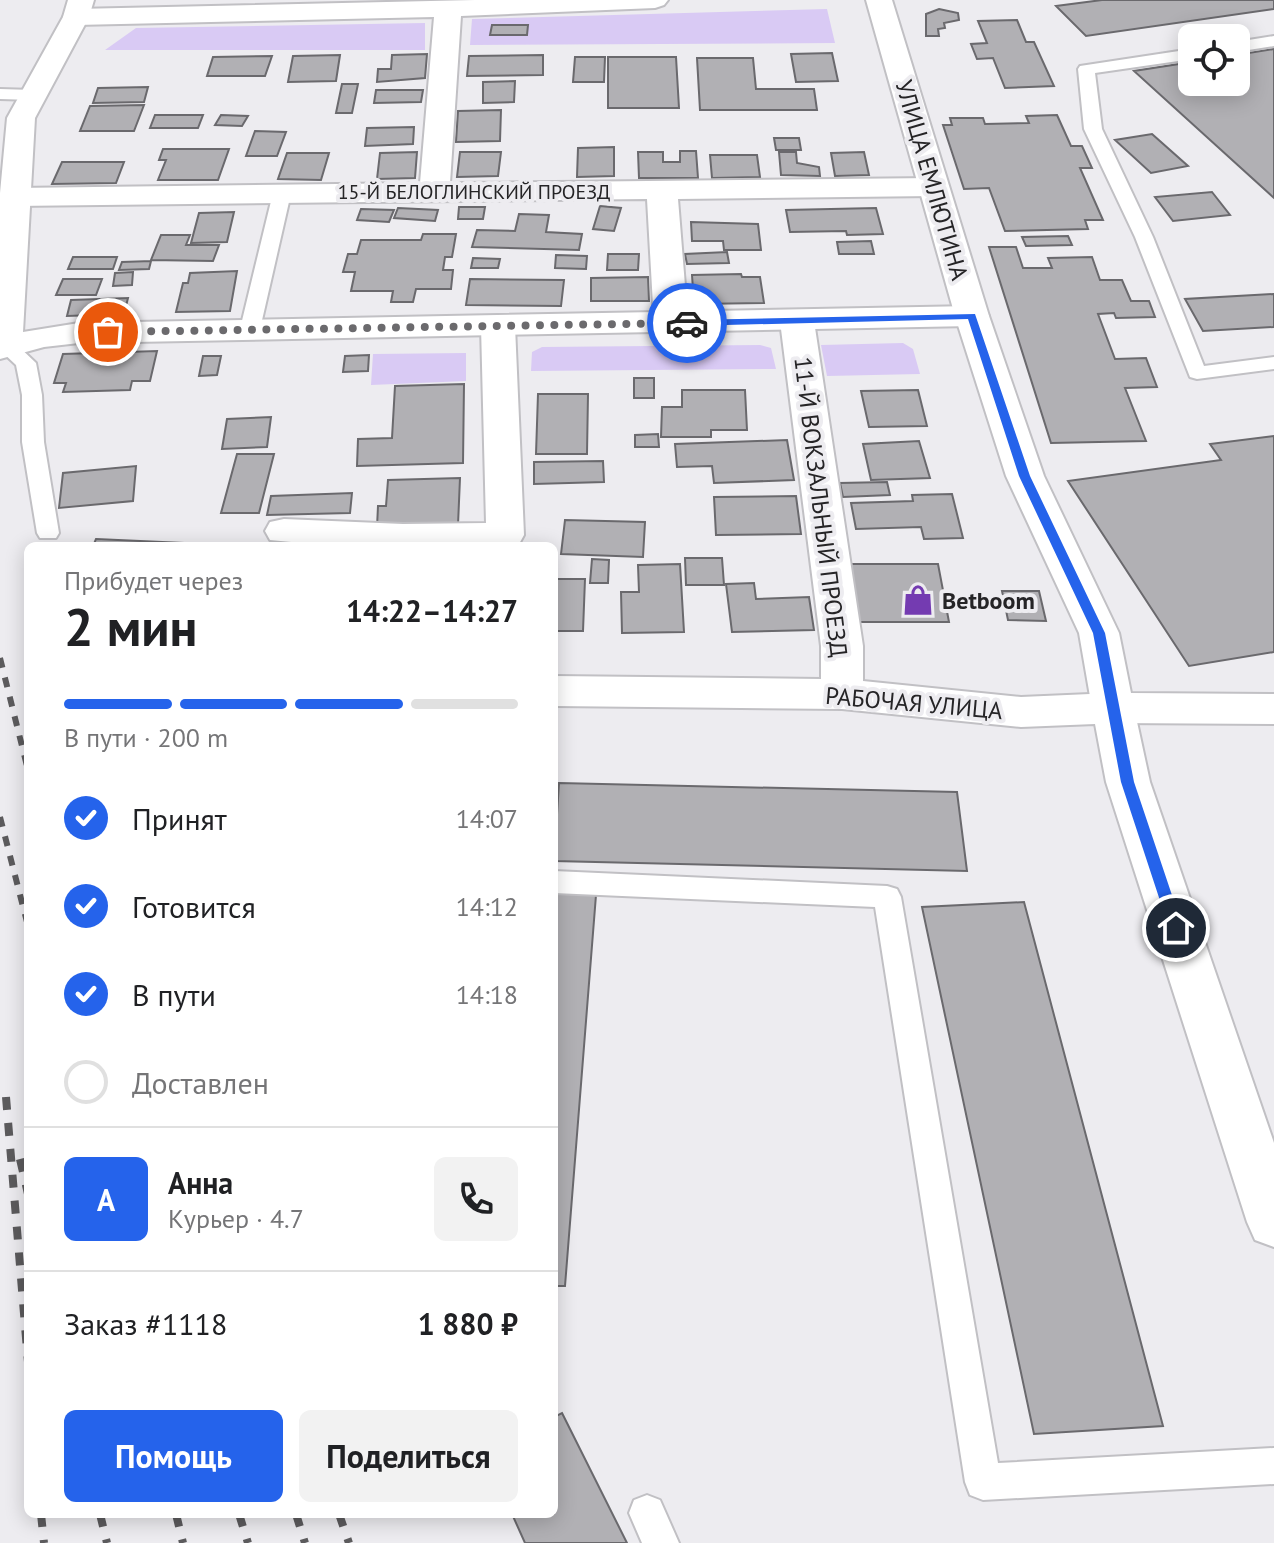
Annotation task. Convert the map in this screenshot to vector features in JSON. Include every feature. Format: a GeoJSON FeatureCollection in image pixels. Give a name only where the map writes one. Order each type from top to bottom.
{"type":"FeatureCollection","features":[{"type":"Feature","properties":{"kind":"street"},"geometry":{"type":"LineString","coordinates":[[655,0],[448,9],[78,8],[21,118],[4,348],[41,337],[79,333],[972,316]]}},
{"type":"Feature","properties":{"kind":"street","name":"УЛИЦА ЕМЛЮТИНА"},"geometry":{"type":"LineString","coordinates":[[879,0],[972,316],[1025,476],[1099,633],[1128,782],[1274,1222]]}},
{"type":"Feature","properties":{"kind":"street"},"geometry":{"type":"LineString","coordinates":[[434,192],[448,9]]}},
{"type":"Feature","properties":{"kind":"street","name":"15-Й БЕЛОГЛИНСКИЙ ПРОЕЗД"},"geometry":{"type":"LineString","coordinates":[[14,197],[934,187]]}},
{"type":"Feature","properties":{"kind":"street"},"geometry":{"type":"LineString","coordinates":[[662,190],[671,323]]}},
{"type":"Feature","properties":{"kind":"street","name":"11-Й ВОКЗАЛЬНЫЙ ПРОЕЗД"},"geometry":{"type":"LineString","coordinates":[[797,321],[842,646],[842,694]]}},
{"type":"Feature","properties":{"kind":"street"},"geometry":{"type":"LineString","coordinates":[[284,531],[403,537],[505,535],[498,326]]}},
{"type":"Feature","properties":{"kind":"street","name":"РАБОЧАЯ УЛИЦА"},"geometry":{"type":"LineString","coordinates":[[558,691],[842,694],[1021,712],[1113,708],[1274,709]]}},
{"type":"Feature","properties":{"kind":"lane"},"geometry":{"type":"LineString","coordinates":[[1250,45],[1274,41]]}},
{"type":"Feature","properties":{"kind":"lane"},"geometry":{"type":"LineString","coordinates":[[1178,56],[1086,69],[1093,129],[1144,237],[1197,373],[1274,363]]}},
{"type":"Feature","properties":{"kind":"lane"},"geometry":{"type":"LineString","coordinates":[[0,94],[33,95]]}},
{"type":"Feature","properties":{"kind":"lane"},"geometry":{"type":"LineString","coordinates":[[250,329],[282,193]]}},
{"type":"Feature","properties":{"kind":"lane"},"geometry":{"type":"LineString","coordinates":[[4,348],[26,363],[32,395],[33,442],[48,533]]}},
{"type":"Feature","properties":{"kind":"lane"},"geometry":{"type":"LineString","coordinates":[[558,882],[887,897],[983,1482],[1274,1466]]}},
{"type":"Feature","properties":{"kind":"shaded area"},"geometry":{"type":"Polygon","coordinates":[[[827,9],[835,43],[470,45],[472,19],[827,9]]]}},
{"type":"Feature","properties":{"kind":"shaded area"},"geometry":{"type":"Polygon","coordinates":[[[425,23],[425,50],[105,50],[136,28],[425,23]]]}},
{"type":"Feature","properties":{"kind":"shaded area"},"geometry":{"type":"Polygon","coordinates":[[[903,343],[913,349],[920,374],[827,376],[821,345],[903,343]]]}},
{"type":"Feature","properties":{"kind":"shaded area"},"geometry":{"type":"Polygon","coordinates":[[[760,345],[771,348],[776,369],[531,371],[532,352],[542,347],[760,345]]]}},
{"type":"Feature","properties":{"kind":"shaded area"},"geometry":{"type":"Polygon","coordinates":[[[466,353],[466,381],[371,385],[373,354],[466,353]]]}},
{"type":"Feature","properties":{"kind":"building"},"geometry":{"type":"Polygon","coordinates":[[[1102,0],[1274,0],[1274,9],[1086,36],[1056,6],[1102,0]]]}},
{"type":"Feature","properties":{"kind":"building"},"geometry":{"type":"Polygon","coordinates":[[[939,9],[958,13],[959,20],[944,23],[945,28],[938,29],[939,36],[926,36],[926,14],[939,9]]]}},
{"type":"Feature","properties":{"kind":"building"},"geometry":{"type":"Polygon","coordinates":[[[1017,20],[1026,42],[1034,42],[1054,86],[1005,88],[993,58],[977,59],[971,44],[987,43],[978,21],[1017,20]]]}},
{"type":"Feature","properties":{"kind":"building"},"geometry":{"type":"Polygon","coordinates":[[[492,25],[528,25],[527,35],[490,35],[492,25]]]}},
{"type":"Feature","properties":{"kind":"building"},"geometry":{"type":"Polygon","coordinates":[[[1274,49],[1274,198],[1134,71],[1178,64],[1178,96],[1250,96],[1250,53],[1274,49]]]}},
{"type":"Feature","properties":{"kind":"building"},"geometry":{"type":"Polygon","coordinates":[[[832,53],[838,81],[796,82],[791,54],[832,53]]]}},
{"type":"Feature","properties":{"kind":"building"},"geometry":{"type":"Polygon","coordinates":[[[427,54],[425,78],[377,82],[378,69],[391,69],[392,55],[427,54]]]}},
{"type":"Feature","properties":{"kind":"building"},"geometry":{"type":"Polygon","coordinates":[[[340,55],[336,81],[288,82],[293,56],[340,55]]]}},
{"type":"Feature","properties":{"kind":"building"},"geometry":{"type":"Polygon","coordinates":[[[543,55],[543,75],[467,76],[469,56],[543,55]]]}},
{"type":"Feature","properties":{"kind":"building"},"geometry":{"type":"Polygon","coordinates":[[[272,56],[265,76],[207,76],[213,57],[272,56]]]}},
{"type":"Feature","properties":{"kind":"building"},"geometry":{"type":"Polygon","coordinates":[[[575,57],[605,57],[604,82],[573,82],[575,57]]]}},
{"type":"Feature","properties":{"kind":"building"},"geometry":{"type":"Polygon","coordinates":[[[608,57],[676,57],[679,108],[608,108],[608,57]]]}},
{"type":"Feature","properties":{"kind":"building"},"geometry":{"type":"Polygon","coordinates":[[[697,58],[753,58],[756,89],[814,89],[817,110],[700,110],[697,58]]]}},
{"type":"Feature","properties":{"kind":"building"},"geometry":{"type":"Polygon","coordinates":[[[515,81],[514,102],[483,103],[483,82],[515,81]]]}},
{"type":"Feature","properties":{"kind":"building"},"geometry":{"type":"Polygon","coordinates":[[[342,84],[358,84],[352,113],[336,113],[342,84]]]}},
{"type":"Feature","properties":{"kind":"building"},"geometry":{"type":"Polygon","coordinates":[[[148,87],[144,102],[93,103],[98,88],[148,87]]]}},
{"type":"Feature","properties":{"kind":"building"},"geometry":{"type":"Polygon","coordinates":[[[376,90],[423,90],[421,102],[374,103],[376,90]]]}},
{"type":"Feature","properties":{"kind":"building"},"geometry":{"type":"Polygon","coordinates":[[[144,105],[134,131],[80,131],[90,106],[144,105]]]}},
{"type":"Feature","properties":{"kind":"building"},"geometry":{"type":"Polygon","coordinates":[[[501,110],[500,141],[456,142],[458,111],[501,110]]]}},
{"type":"Feature","properties":{"kind":"building"},"geometry":{"type":"Polygon","coordinates":[[[155,115],[203,115],[198,128],[150,128],[155,115]]]}},
{"type":"Feature","properties":{"kind":"building"},"geometry":{"type":"Polygon","coordinates":[[[221,115],[248,116],[242,126],[215,125],[221,115]]]}},
{"type":"Feature","properties":{"kind":"building"},"geometry":{"type":"Polygon","coordinates":[[[1057,115],[1071,146],[1082,146],[1092,168],[1080,168],[1103,220],[1085,220],[1088,229],[1005,231],[989,188],[964,189],[943,125],[952,125],[950,118],[983,118],[985,124],[1029,123],[1026,116],[1057,115]]]}},
{"type":"Feature","properties":{"kind":"building"},"geometry":{"type":"Polygon","coordinates":[[[414,127],[413,144],[365,146],[367,128],[414,127]]]}},
{"type":"Feature","properties":{"kind":"building"},"geometry":{"type":"Polygon","coordinates":[[[255,131],[286,132],[277,156],[246,156],[255,131]]]}},
{"type":"Feature","properties":{"kind":"building"},"geometry":{"type":"Polygon","coordinates":[[[1152,134],[1188,166],[1151,173],[1115,140],[1152,134]]]}},
{"type":"Feature","properties":{"kind":"building"},"geometry":{"type":"Polygon","coordinates":[[[774,138],[799,138],[801,150],[776,150],[774,138]]]}},
{"type":"Feature","properties":{"kind":"building"},"geometry":{"type":"Polygon","coordinates":[[[614,147],[614,176],[577,177],[578,148],[614,147]]]}},
{"type":"Feature","properties":{"kind":"building"},"geometry":{"type":"Polygon","coordinates":[[[163,149],[229,149],[218,180],[158,180],[166,160],[159,160],[163,149]]]}},
{"type":"Feature","properties":{"kind":"building"},"geometry":{"type":"Polygon","coordinates":[[[680,151],[696,151],[698,178],[639,178],[638,152],[663,152],[663,162],[680,162],[680,151]]]}},
{"type":"Feature","properties":{"kind":"building"},"geometry":{"type":"Polygon","coordinates":[[[417,152],[415,178],[377,179],[380,153],[417,152]]]}},
{"type":"Feature","properties":{"kind":"building"},"geometry":{"type":"Polygon","coordinates":[[[460,152],[501,152],[498,176],[457,177],[460,152]]]}},
{"type":"Feature","properties":{"kind":"building"},"geometry":{"type":"Polygon","coordinates":[[[779,152],[796,152],[797,163],[819,167],[820,176],[781,175],[779,152]]]}},
{"type":"Feature","properties":{"kind":"building"},"geometry":{"type":"Polygon","coordinates":[[[864,152],[869,175],[835,176],[831,153],[864,152]]]}},
{"type":"Feature","properties":{"kind":"building"},"geometry":{"type":"Polygon","coordinates":[[[287,153],[329,153],[321,180],[278,179],[287,153]]]}},
{"type":"Feature","properties":{"kind":"building"},"geometry":{"type":"Polygon","coordinates":[[[710,155],[757,155],[760,177],[712,178],[710,155]]]}},
{"type":"Feature","properties":{"kind":"building"},"geometry":{"type":"Polygon","coordinates":[[[62,162],[124,162],[116,183],[52,184],[62,162]]]}},
{"type":"Feature","properties":{"kind":"building"},"geometry":{"type":"Polygon","coordinates":[[[1212,192],[1230,215],[1173,221],[1155,197],[1212,192]]]}},
{"type":"Feature","properties":{"kind":"building"},"geometry":{"type":"Polygon","coordinates":[[[600,206],[621,208],[614,231],[593,229],[600,206]]]}},
{"type":"Feature","properties":{"kind":"building"},"geometry":{"type":"Polygon","coordinates":[[[459,207],[485,207],[483,219],[458,219],[459,207]]]}},
{"type":"Feature","properties":{"kind":"building"},"geometry":{"type":"Polygon","coordinates":[[[398,208],[438,210],[435,221],[394,218],[398,208]]]}},
{"type":"Feature","properties":{"kind":"building"},"geometry":{"type":"Polygon","coordinates":[[[876,208],[883,234],[790,232],[786,210],[876,208]]]}},
{"type":"Feature","properties":{"kind":"building"},"geometry":{"type":"Polygon","coordinates":[[[361,209],[394,210],[389,222],[357,220],[361,209]]]}},
{"type":"Feature","properties":{"kind":"building"},"geometry":{"type":"Polygon","coordinates":[[[234,212],[227,242],[191,243],[199,213],[234,212]]]}},
{"type":"Feature","properties":{"kind":"building"},"geometry":{"type":"Polygon","coordinates":[[[519,214],[549,215],[546,232],[582,234],[579,250],[472,247],[477,230],[515,231],[519,214]]]}},
{"type":"Feature","properties":{"kind":"building"},"geometry":{"type":"Polygon","coordinates":[[[691,222],[758,224],[761,250],[724,250],[723,241],[692,241],[691,222]]]}},
{"type":"Feature","properties":{"kind":"building"},"geometry":{"type":"Polygon","coordinates":[[[423,234],[456,234],[452,257],[445,257],[443,270],[453,270],[451,289],[416,289],[413,302],[391,302],[393,291],[351,291],[355,272],[343,272],[348,254],[357,254],[361,240],[421,240],[423,234]]]}},
{"type":"Feature","properties":{"kind":"building"},"geometry":{"type":"Polygon","coordinates":[[[161,235],[190,235],[186,245],[219,245],[213,261],[151,260],[161,235]]]}},
{"type":"Feature","properties":{"kind":"building"},"geometry":{"type":"Polygon","coordinates":[[[1068,236],[1072,245],[1026,246],[1022,237],[1068,236]]]}},
{"type":"Feature","properties":{"kind":"building"},"geometry":{"type":"Polygon","coordinates":[[[871,241],[874,254],[839,254],[837,242],[871,241]]]}},
{"type":"Feature","properties":{"kind":"building"},"geometry":{"type":"Polygon","coordinates":[[[989,247],[1016,247],[1023,268],[1052,268],[1048,258],[1092,257],[1100,280],[1122,280],[1131,301],[1149,301],[1155,317],[1116,318],[1114,313],[1098,314],[1115,359],[1146,358],[1157,387],[1125,388],[1146,441],[1051,443],[989,247]]]}},
{"type":"Feature","properties":{"kind":"building"},"geometry":{"type":"Polygon","coordinates":[[[727,252],[729,263],[687,264],[685,254],[727,252]]]}},
{"type":"Feature","properties":{"kind":"building"},"geometry":{"type":"Polygon","coordinates":[[[608,254],[639,254],[638,270],[607,270],[608,254]]]}},
{"type":"Feature","properties":{"kind":"building"},"geometry":{"type":"Polygon","coordinates":[[[556,255],[587,256],[586,269],[555,268],[556,255]]]}},
{"type":"Feature","properties":{"kind":"building"},"geometry":{"type":"Polygon","coordinates":[[[73,257],[117,257],[113,269],[68,269],[73,257]]]}},
{"type":"Feature","properties":{"kind":"building"},"geometry":{"type":"Polygon","coordinates":[[[473,258],[500,259],[498,268],[471,268],[473,258]]]}},
{"type":"Feature","properties":{"kind":"building"},"geometry":{"type":"Polygon","coordinates":[[[151,261],[149,269],[119,270],[122,262],[151,261]]]}},
{"type":"Feature","properties":{"kind":"building"},"geometry":{"type":"Polygon","coordinates":[[[237,271],[230,311],[176,312],[183,283],[188,283],[190,273],[237,271]]]}},
{"type":"Feature","properties":{"kind":"building"},"geometry":{"type":"Polygon","coordinates":[[[133,272],[132,285],[113,286],[115,273],[133,272]]]}},
{"type":"Feature","properties":{"kind":"building"},"geometry":{"type":"Polygon","coordinates":[[[741,274],[742,277],[760,277],[764,303],[694,304],[692,275],[741,274]]]}},
{"type":"Feature","properties":{"kind":"building"},"geometry":{"type":"Polygon","coordinates":[[[648,277],[649,301],[591,301],[591,278],[648,277]]]}},
{"type":"Feature","properties":{"kind":"building"},"geometry":{"type":"Polygon","coordinates":[[[63,279],[102,279],[96,295],[56,295],[63,279]]]}},
{"type":"Feature","properties":{"kind":"building"},"geometry":{"type":"Polygon","coordinates":[[[470,279],[564,280],[561,306],[466,305],[470,279]]]}},
{"type":"Feature","properties":{"kind":"building"},"geometry":{"type":"Polygon","coordinates":[[[1274,294],[1274,327],[1203,331],[1185,299],[1274,294]]]}},
{"type":"Feature","properties":{"kind":"building"},"geometry":{"type":"Polygon","coordinates":[[[128,298],[124,314],[67,316],[71,300],[128,298]]]}},
{"type":"Feature","properties":{"kind":"building"},"geometry":{"type":"Polygon","coordinates":[[[157,351],[150,381],[132,381],[130,390],[63,392],[66,383],[54,383],[63,354],[157,351]]]}},
{"type":"Feature","properties":{"kind":"building"},"geometry":{"type":"Polygon","coordinates":[[[369,355],[368,371],[343,372],[345,356],[369,355]]]}},
{"type":"Feature","properties":{"kind":"building"},"geometry":{"type":"Polygon","coordinates":[[[203,356],[221,356],[217,375],[199,376],[203,356]]]}},
{"type":"Feature","properties":{"kind":"building"},"geometry":{"type":"Polygon","coordinates":[[[634,378],[654,378],[654,398],[634,398],[634,378]]]}},
{"type":"Feature","properties":{"kind":"building"},"geometry":{"type":"Polygon","coordinates":[[[464,384],[463,463],[357,466],[358,439],[392,438],[395,386],[464,384]]]}},
{"type":"Feature","properties":{"kind":"building"},"geometry":{"type":"Polygon","coordinates":[[[682,390],[745,390],[747,430],[711,430],[711,437],[661,437],[662,407],[682,407],[682,390]]]}},
{"type":"Feature","properties":{"kind":"building"},"geometry":{"type":"Polygon","coordinates":[[[918,390],[927,426],[869,427],[861,391],[918,390]]]}},
{"type":"Feature","properties":{"kind":"building"},"geometry":{"type":"Polygon","coordinates":[[[538,394],[588,394],[587,454],[536,454],[538,394]]]}},
{"type":"Feature","properties":{"kind":"building"},"geometry":{"type":"Polygon","coordinates":[[[271,417],[267,447],[222,449],[227,419],[271,417]]]}},
{"type":"Feature","properties":{"kind":"building"},"geometry":{"type":"Polygon","coordinates":[[[658,434],[659,447],[635,447],[635,435],[658,434]]]}},
{"type":"Feature","properties":{"kind":"building"},"geometry":{"type":"Polygon","coordinates":[[[1274,436],[1274,652],[1189,666],[1068,481],[1221,460],[1210,444],[1274,436]]]}},
{"type":"Feature","properties":{"kind":"building"},"geometry":{"type":"Polygon","coordinates":[[[787,440],[794,480],[714,483],[712,466],[677,467],[675,444],[787,440]]]}},
{"type":"Feature","properties":{"kind":"building"},"geometry":{"type":"Polygon","coordinates":[[[919,441],[930,478],[871,480],[863,444],[919,441]]]}},
{"type":"Feature","properties":{"kind":"building"},"geometry":{"type":"Polygon","coordinates":[[[237,454],[274,454],[259,513],[221,513],[237,454]]]}},
{"type":"Feature","properties":{"kind":"building"},"geometry":{"type":"Polygon","coordinates":[[[603,461],[604,482],[534,484],[534,462],[603,461]]]}},
{"type":"Feature","properties":{"kind":"building"},"geometry":{"type":"Polygon","coordinates":[[[136,466],[133,501],[59,508],[63,473],[136,466]]]}},
{"type":"Feature","properties":{"kind":"building"},"geometry":{"type":"Polygon","coordinates":[[[460,478],[458,525],[377,527],[378,506],[386,506],[388,480],[460,478]]]}},
{"type":"Feature","properties":{"kind":"building"},"geometry":{"type":"Polygon","coordinates":[[[887,482],[890,495],[843,497],[840,483],[887,482]]]}},
{"type":"Feature","properties":{"kind":"building"},"geometry":{"type":"Polygon","coordinates":[[[352,493],[350,513],[267,515],[271,496],[352,493]]]}},
{"type":"Feature","properties":{"kind":"building"},"geometry":{"type":"Polygon","coordinates":[[[952,494],[963,538],[924,539],[921,527],[856,529],[851,503],[913,501],[912,495],[952,494]]]}},
{"type":"Feature","properties":{"kind":"building"},"geometry":{"type":"Polygon","coordinates":[[[796,496],[801,534],[716,535],[714,497],[796,496]]]}},
{"type":"Feature","properties":{"kind":"building"},"geometry":{"type":"Polygon","coordinates":[[[565,520],[645,522],[643,557],[561,554],[565,520]]]}},
{"type":"Feature","properties":{"kind":"building"},"geometry":{"type":"Polygon","coordinates":[[[96,539],[161,542],[95,542],[96,539]]]}},
{"type":"Feature","properties":{"kind":"building"},"geometry":{"type":"Polygon","coordinates":[[[685,558],[722,558],[724,585],[686,585],[685,558]]]}},
{"type":"Feature","properties":{"kind":"building"},"geometry":{"type":"Polygon","coordinates":[[[592,559],[609,560],[608,583],[590,583],[592,559]]]}},
{"type":"Feature","properties":{"kind":"building"},"geometry":{"type":"Polygon","coordinates":[[[680,564],[684,632],[622,633],[621,592],[639,592],[638,565],[680,564]]]}},
{"type":"Feature","properties":{"kind":"building"},"geometry":{"type":"Polygon","coordinates":[[[842,564],[938,564],[949,622],[850,622],[842,564]]]}},
{"type":"Feature","properties":{"kind":"building"},"geometry":{"type":"Polygon","coordinates":[[[558,579],[585,579],[583,631],[558,631],[558,579]]]}},
{"type":"Feature","properties":{"kind":"building"},"geometry":{"type":"Polygon","coordinates":[[[754,583],[756,599],[809,597],[814,630],[732,632],[726,584],[754,583]]]}},
{"type":"Feature","properties":{"kind":"building"},"geometry":{"type":"Polygon","coordinates":[[[1002,591],[1039,591],[1046,621],[1008,620],[1002,591]]]}},
{"type":"Feature","properties":{"kind":"building"},"geometry":{"type":"Polygon","coordinates":[[[559,783],[957,792],[967,871],[558,861],[559,783]]]}},
{"type":"Feature","properties":{"kind":"building"},"geometry":{"type":"Polygon","coordinates":[[[558,893],[596,895],[565,1286],[558,1286],[558,893]]]}},
{"type":"Feature","properties":{"kind":"building"},"geometry":{"type":"Polygon","coordinates":[[[1024,902],[1163,1426],[1034,1434],[922,907],[1024,902]]]}},
{"type":"Feature","properties":{"kind":"building"},"geometry":{"type":"Polygon","coordinates":[[[562,1413],[627,1543],[525,1543],[514,1518],[558,1518],[558,1415],[562,1413]]]}},
{"type":"Feature","properties":{"kind":"railway"},"geometry":{"type":"LineString","coordinates":[[0,658],[24,754]]}},
{"type":"Feature","properties":{"kind":"railway"},"geometry":{"type":"LineString","coordinates":[[0,817],[24,910]]}},
{"type":"Feature","properties":{"kind":"railway"},"geometry":{"type":"LineString","coordinates":[[6,1097],[24,1314]]}},
{"type":"Feature","properties":{"kind":"railway"},"geometry":{"type":"LineString","coordinates":[[20,1159],[24,1176]]}},
{"type":"Feature","properties":{"kind":"railway"},"geometry":{"type":"LineString","coordinates":[[41,1518],[44,1543]]}},
{"type":"Feature","properties":{"kind":"railway"},"geometry":{"type":"LineString","coordinates":[[101,1518],[107,1543]]}},
{"type":"Feature","properties":{"kind":"railway"},"geometry":{"type":"LineString","coordinates":[[177,1518],[183,1543]]}},
{"type":"Feature","properties":{"kind":"railway"},"geometry":{"type":"LineString","coordinates":[[240,1518],[248,1543]]}},
{"type":"Feature","properties":{"kind":"railway"},"geometry":{"type":"LineString","coordinates":[[297,1518],[305,1543]]}},
{"type":"Feature","properties":{"kind":"railway"},"geometry":{"type":"LineString","coordinates":[[340,1518],[349,1543]]}},
{"type":"Feature","properties":{"kind":"way so far"},"geometry":{"type":"LineString","coordinates":[[108,332],[687,323]]}},
{"type":"Feature","properties":{"kind":"place","name":"Betboom"},"geometry":{"type":"Point","coordinates":[918,600]}},
{"type":"Feature","properties":{"kind":"route"},"geometry":{"type":"LineString","coordinates":[[687,323],[972,316],[1025,476],[1099,633],[1128,782],[1176,928]]}}]}
